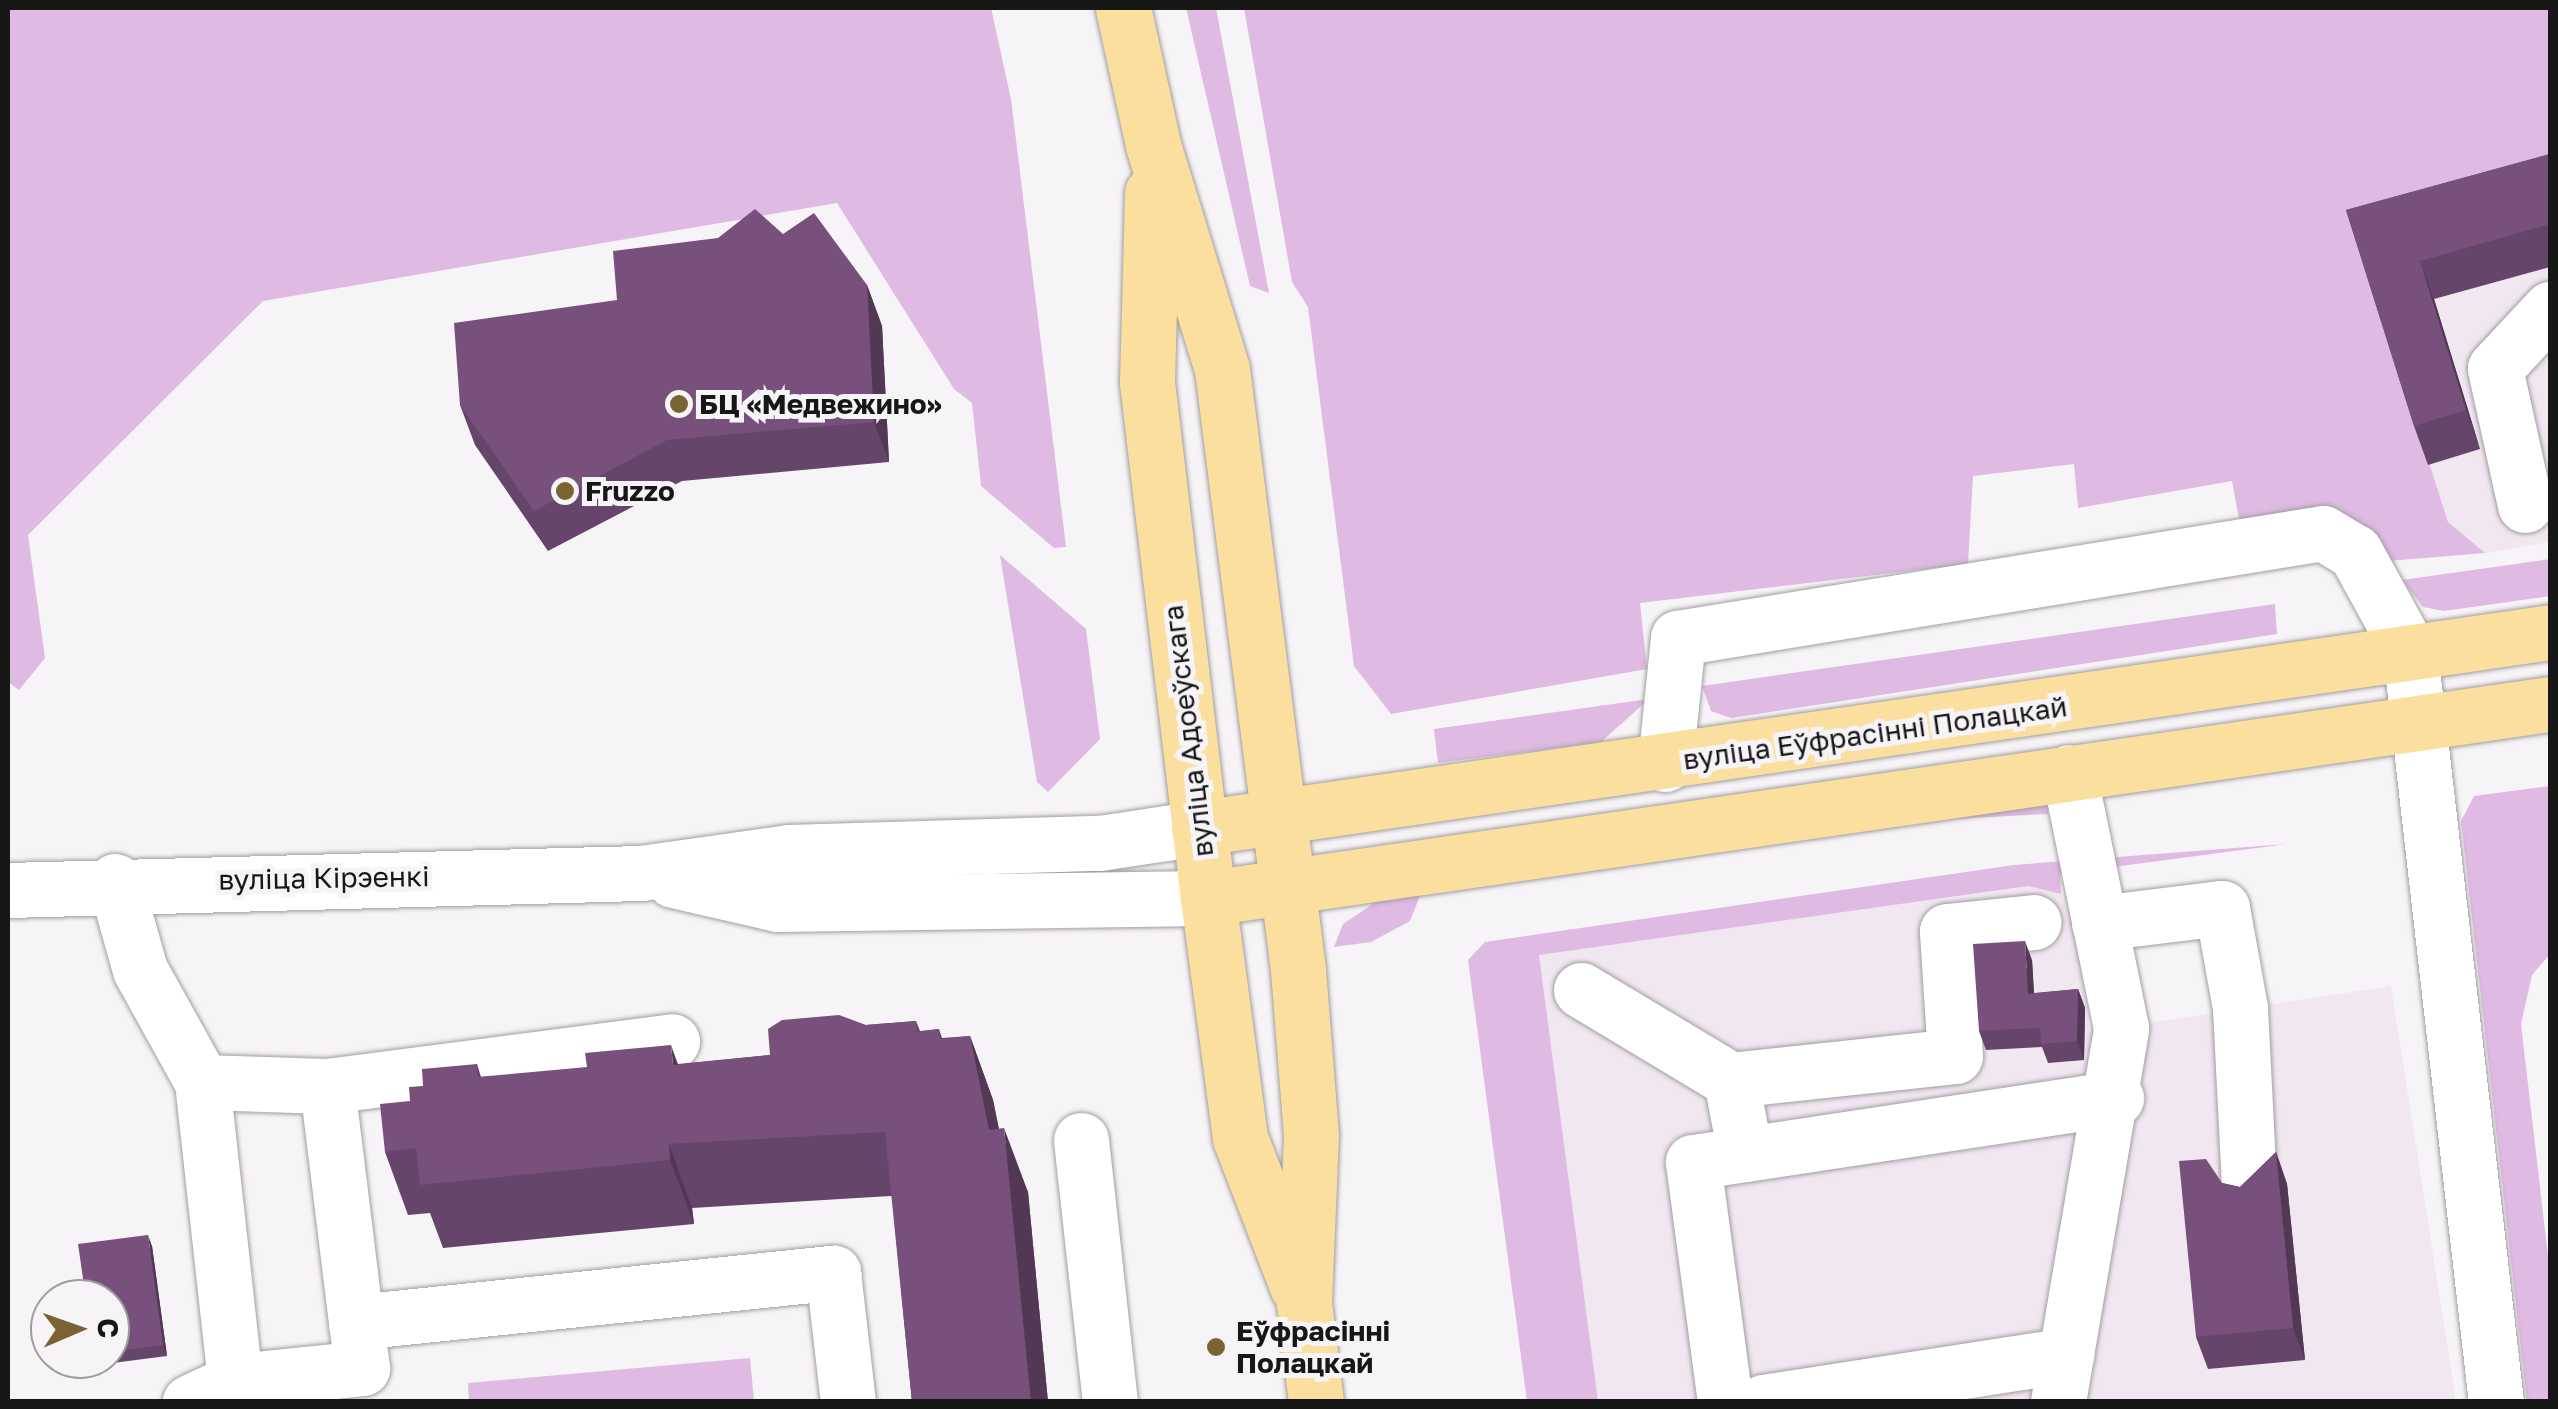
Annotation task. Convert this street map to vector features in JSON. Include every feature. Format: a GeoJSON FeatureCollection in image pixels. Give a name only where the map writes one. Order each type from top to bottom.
{"type":"FeatureCollection","features":[{"type":"Feature","properties":{"kind":"main road","name":"вуліца Адоеўскага"},"geometry":{"type":"LineString","coordinates":[[1123,8],[1154,145],[1222,368],[1288,888],[1311,1135],[1304,1303],[1316,1402]]}},
{"type":"Feature","properties":{"kind":"main road","name":"вуліца Адоеўскага"},"geometry":{"type":"LineString","coordinates":[[1154,145],[1147,382],[1208,898],[1240,1138],[1304,1303]]}},
{"type":"Feature","properties":{"kind":"main road","name":"вуліца Еўфрасінні Полацкай"},"geometry":{"type":"LineString","coordinates":[[1199,828],[1664,764],[2550,632]]}},
{"type":"Feature","properties":{"kind":"main road"},"geometry":{"type":"LineString","coordinates":[[1208,898],[2550,704]]}},
{"type":"Feature","properties":{"kind":"street"},"geometry":{"type":"LineString","coordinates":[[2526,506],[2495,368],[2550,309]]}},
{"type":"Feature","properties":{"kind":"street"},"geometry":{"type":"LineString","coordinates":[[1664,764],[1678,638],[2323,533],[2355,552],[2410,652],[2496,1402]]}},
{"type":"Feature","properties":{"kind":"street"},"geometry":{"type":"LineString","coordinates":[[1763,1402],[2062,1378],[2116,1098],[2121,1028],[2069,772]]}},
{"type":"Feature","properties":{"kind":"street","name":"вуліца Кірэенкі"},"geometry":{"type":"LineString","coordinates":[[8,890],[115,880],[641,873],[788,852],[1100,844],[1199,828]]}},
{"type":"Feature","properties":{"kind":"street","name":"вуліца Кірэенкі"},"geometry":{"type":"LineString","coordinates":[[641,873],[777,904],[1208,898]]}},
{"type":"Feature","properties":{"kind":"street"},"geometry":{"type":"LineString","coordinates":[[115,880],[140,970],[202,1082],[212,1391],[362,1368],[327,1086]]}},
{"type":"Feature","properties":{"kind":"street"},"geometry":{"type":"LineString","coordinates":[[2099,923],[2222,908],[2240,1008],[2249,1188]]}},
{"type":"Feature","properties":{"kind":"street"},"geometry":{"type":"LineString","coordinates":[[1964,1122],[1946,931],[2034,922]]}},
{"type":"Feature","properties":{"kind":"street"},"geometry":{"type":"LineString","coordinates":[[1581,990],[1731,1080],[1955,1056]]}},
{"type":"Feature","properties":{"kind":"street"},"geometry":{"type":"LineString","coordinates":[[202,1082],[327,1086],[672,1041]]}},
{"type":"Feature","properties":{"kind":"street"},"geometry":{"type":"LineString","coordinates":[[1731,1080],[1745,1154]]}},
{"type":"Feature","properties":{"kind":"street"},"geometry":{"type":"LineString","coordinates":[[1725,1402],[1693,1162],[2116,1098]]}},
{"type":"Feature","properties":{"kind":"street"},"geometry":{"type":"LineString","coordinates":[[1082,1140],[1110,1402]]}},
{"type":"Feature","properties":{"kind":"street"},"geometry":{"type":"LineString","coordinates":[[356,1322],[833,1273],[848,1402]]}},
{"type":"Feature","properties":{"kind":"shaded area"},"geometry":{"type":"Polygon","coordinates":[[[8,8],[991,8],[1011,99],[1066,547],[1054,548],[981,486],[972,403],[954,389],[837,203],[263,301],[28,535],[45,658],[19,690],[8,682],[8,8]]]}},
{"type":"Feature","properties":{"kind":"shaded area"},"geometry":{"type":"Polygon","coordinates":[[[1186,8],[1216,8],[1269,293],[1250,286],[1186,8]]]}},
{"type":"Feature","properties":{"kind":"shaded area"},"geometry":{"type":"Polygon","coordinates":[[[1244,8],[2550,8],[2550,187],[2361,249],[2448,522],[2485,553],[2388,561],[2287,514],[2239,519],[2232,481],[2078,508],[2074,464],[1973,476],[1968,564],[1640,603],[1647,669],[1391,714],[1354,666],[1308,307],[1292,282],[1244,8]]]}},
{"type":"Feature","properties":{"kind":"shaded area"},"geometry":{"type":"Polygon","coordinates":[[[2550,187],[2550,542],[2485,553],[2448,522],[2360,248],[2550,187]]]}},
{"type":"Feature","properties":{"kind":"shaded area"},"geometry":{"type":"Polygon","coordinates":[[[1000,555],[1086,629],[1100,739],[1048,792],[1037,782],[1000,555]]]}},
{"type":"Feature","properties":{"kind":"shaded area"},"geometry":{"type":"Polygon","coordinates":[[[2550,559],[2550,596],[2444,611],[2423,607],[2402,580],[2550,559]]]}},
{"type":"Feature","properties":{"kind":"shaded area"},"geometry":{"type":"Polygon","coordinates":[[[2275,604],[2277,634],[1731,718],[1711,711],[1702,686],[2275,604]]]}},
{"type":"Feature","properties":{"kind":"shaded area"},"geometry":{"type":"Polygon","coordinates":[[[1649,699],[1601,742],[1438,763],[1434,729],[1649,699]]]}},
{"type":"Feature","properties":{"kind":"shaded area"},"geometry":{"type":"Polygon","coordinates":[[[2550,786],[2550,954],[2532,975],[2521,1024],[2550,1273],[2550,1401],[2527,1402],[2461,821],[2474,796],[2550,786]]]}},
{"type":"Feature","properties":{"kind":"shaded area"},"geometry":{"type":"Polygon","coordinates":[[[2047,795],[2048,814],[1844,825],[1843,806],[2047,795]]]}},
{"type":"Feature","properties":{"kind":"shaded area"},"geometry":{"type":"Polygon","coordinates":[[[2287,844],[2060,874],[2061,894],[2028,886],[1539,955],[1598,1401],[1527,1401],[1468,960],[1485,942],[2014,865],[2287,844]]]}},
{"type":"Feature","properties":{"kind":"shaded area"},"geometry":{"type":"Polygon","coordinates":[[[1424,886],[1410,921],[1371,942],[1334,947],[1343,924],[1386,895],[1424,886]]]}},
{"type":"Feature","properties":{"kind":"shaded area"},"geometry":{"type":"Polygon","coordinates":[[[2028,886],[2061,894],[2078,939],[2089,1032],[2391,986],[2456,1401],[1598,1401],[1539,955],[2028,886]]]}},
{"type":"Feature","properties":{"kind":"shaded area"},"geometry":{"type":"Polygon","coordinates":[[[750,1358],[754,1401],[469,1401],[468,1383],[750,1358]]]}},
{"type":"Feature","properties":{"kind":"building"},"geometry":{"type":"Polygon","coordinates":[[[2550,154],[2550,224],[2420,261],[2466,410],[2414,426],[2346,210],[2550,154]]]}},
{"type":"Feature","properties":{"kind":"building","name":"БЦ «Медвежино»"},"geometry":{"type":"Polygon","coordinates":[[[755,209],[783,234],[814,213],[867,285],[874,422],[667,440],[534,511],[460,405],[454,323],[617,300],[613,251],[718,238],[755,209]]]}},
{"type":"Feature","properties":{"kind":"building"},"geometry":{"type":"Polygon","coordinates":[[[2025,941],[2028,994],[2078,989],[2077,1041],[2041,1044],[2040,1028],[1979,1031],[1973,944],[2025,941]]]}},
{"type":"Feature","properties":{"kind":"building"},"geometry":{"type":"Polygon","coordinates":[[[839,1015],[866,1025],[916,1021],[917,1032],[939,1029],[940,1039],[970,1036],[989,1130],[1004,1128],[1031,1402],[912,1402],[885,1132],[669,1144],[670,1160],[420,1185],[416,1148],[385,1152],[380,1104],[410,1101],[409,1087],[423,1086],[422,1069],[477,1064],[478,1077],[587,1067],[585,1053],[671,1045],[673,1065],[770,1055],[768,1029],[782,1020],[839,1015]]]}},
{"type":"Feature","properties":{"kind":"building"},"geometry":{"type":"Polygon","coordinates":[[[2276,1152],[2293,1328],[2196,1337],[2179,1161],[2206,1159],[2222,1183],[2240,1187],[2276,1152]]]}},
{"type":"Feature","properties":{"kind":"building"},"geometry":{"type":"Polygon","coordinates":[[[148,1235],[163,1345],[130,1349],[130,1279],[83,1279],[78,1244],[148,1235]]]}},
{"type":"Feature","properties":{"kind":"place","name":"БЦ «Медвежино»"},"geometry":{"type":"Point","coordinates":[679,404]}},
{"type":"Feature","properties":{"kind":"place","name":"Fruzzo"},"geometry":{"type":"Point","coordinates":[565,491]}},
{"type":"Feature","properties":{"kind":"place","name":"Еўфрасінні Полацкай"},"geometry":{"type":"Point","coordinates":[1216,1347]}}]}
